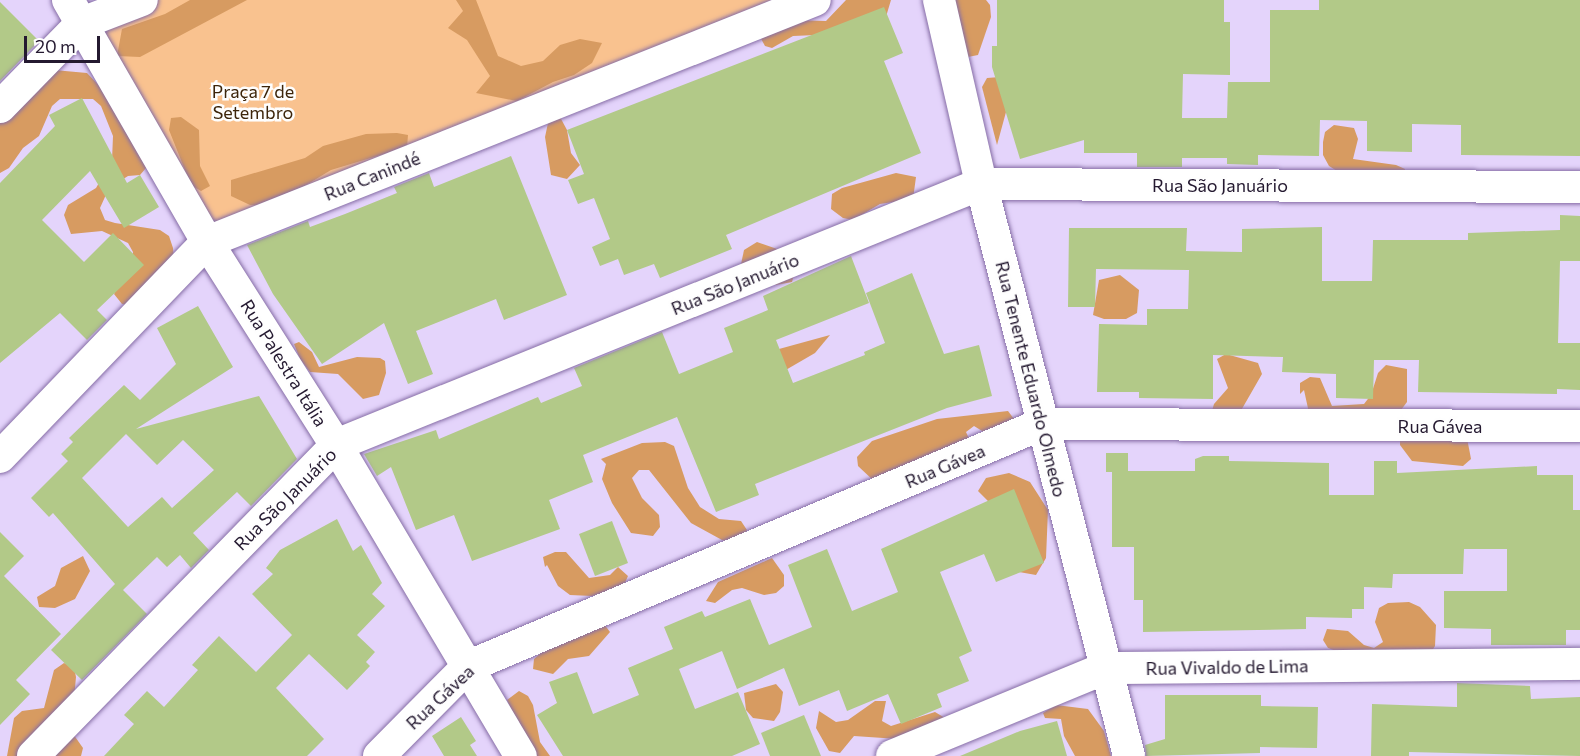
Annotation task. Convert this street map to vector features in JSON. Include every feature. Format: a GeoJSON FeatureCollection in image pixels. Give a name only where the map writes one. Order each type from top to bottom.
{"type":"FeatureCollection","features":[{"type":"Feature","properties":{"kind":"street"},"geometry":{"type":"LineString","coordinates":[[0,107],[75,12],[142,0]]}},
{"type":"Feature","properties":{"kind":"street","name":"Rua Canindé"},"geometry":{"type":"LineString","coordinates":[[0,458],[207,242],[815,0]]}},
{"type":"Feature","properties":{"kind":"street","name":"Rua Tenente Eduardo Olmedo"},"geometry":{"type":"LineString","coordinates":[[939,0],[981,184],[1129,756]]}},
{"type":"Feature","properties":{"kind":"street","name":"Rua Palestra Itália"},"geometry":{"type":"LineString","coordinates":[[75,12],[207,242],[336,445],[522,756]]}},
{"type":"Feature","properties":{"kind":"street","name":"Rua São Januário"},"geometry":{"type":"LineString","coordinates":[[33,756],[336,445],[981,184],[1580,187]]}},
{"type":"Feature","properties":{"kind":"street","name":"Rua Gávea"},"geometry":{"type":"LineString","coordinates":[[379,756],[467,667],[1042,424],[1580,426]]}},
{"type":"Feature","properties":{"kind":"street","name":"Rua Vivaldo de Lima"},"geometry":{"type":"LineString","coordinates":[[892,756],[1106,668],[1580,664]]}},
{"type":"Feature","properties":{"kind":"green space","name":"Praça 7 de Setembro"},"geometry":{"type":"Polygon","coordinates":[[[159,0],[772,0],[211,232],[90,26],[159,0]]]}},
{"type":"Feature","properties":{"kind":"shaded area"},"geometry":{"type":"Polygon","coordinates":[[[190,0],[247,0],[140,57],[117,56],[122,29],[165,14],[190,0]]]}},
{"type":"Feature","properties":{"kind":"shaded area"},"geometry":{"type":"Polygon","coordinates":[[[456,0],[476,0],[498,56],[521,66],[543,61],[560,45],[580,39],[602,43],[592,63],[574,75],[553,82],[517,101],[476,93],[490,76],[467,40],[448,28],[463,11],[456,0]]]}},
{"type":"Feature","properties":{"kind":"shaded area"},"geometry":{"type":"Polygon","coordinates":[[[846,0],[891,0],[885,20],[816,35],[793,36],[772,48],[765,46],[759,35],[790,20],[826,21],[846,0]]]}},
{"type":"Feature","properties":{"kind":"shaded area"},"geometry":{"type":"Polygon","coordinates":[[[949,0],[986,0],[990,5],[991,17],[978,55],[968,57],[949,0]]]}},
{"type":"Feature","properties":{"kind":"shaded area"},"geometry":{"type":"Polygon","coordinates":[[[54,70],[87,73],[111,98],[152,161],[140,175],[128,176],[109,188],[100,208],[105,220],[160,230],[169,236],[173,248],[174,260],[132,306],[122,304],[114,294],[132,264],[133,252],[128,243],[102,231],[71,234],[64,215],[68,205],[96,188],[112,160],[113,136],[101,106],[93,99],[60,99],[52,106],[39,136],[23,148],[9,168],[0,173],[0,102],[54,70]]]}},
{"type":"Feature","properties":{"kind":"shaded area"},"geometry":{"type":"Polygon","coordinates":[[[1000,77],[1006,112],[997,145],[982,87],[987,78],[1000,77]]]}},
{"type":"Feature","properties":{"kind":"shaded area"},"geometry":{"type":"Polygon","coordinates":[[[181,117],[199,130],[200,166],[210,186],[201,191],[191,185],[169,130],[171,118],[181,117]]]}},
{"type":"Feature","properties":{"kind":"shaded area"},"geometry":{"type":"Polygon","coordinates":[[[560,117],[567,130],[571,153],[580,165],[567,179],[551,175],[545,137],[548,123],[560,117]]]}},
{"type":"Feature","properties":{"kind":"shaded area"},"geometry":{"type":"Polygon","coordinates":[[[1334,125],[1354,128],[1358,139],[1353,159],[1396,165],[1405,169],[1404,179],[1350,179],[1329,166],[1323,155],[1323,142],[1325,132],[1334,125]]]}},
{"type":"Feature","properties":{"kind":"shaded area"},"geometry":{"type":"Polygon","coordinates":[[[366,134],[408,135],[407,147],[331,170],[273,205],[250,205],[231,196],[231,180],[305,158],[323,146],[366,134]]]}},
{"type":"Feature","properties":{"kind":"shaded area"},"geometry":{"type":"Polygon","coordinates":[[[896,173],[916,177],[913,199],[880,204],[853,220],[843,218],[831,209],[832,194],[842,188],[896,173]]]}},
{"type":"Feature","properties":{"kind":"shaded area"},"geometry":{"type":"Polygon","coordinates":[[[757,242],[780,250],[795,271],[792,282],[776,285],[740,269],[744,250],[757,242]]]}},
{"type":"Feature","properties":{"kind":"shaded area"},"geometry":{"type":"Polygon","coordinates":[[[1120,275],[1139,290],[1137,313],[1126,319],[1104,319],[1093,315],[1099,280],[1120,275]]]}},
{"type":"Feature","properties":{"kind":"shaded area"},"geometry":{"type":"Polygon","coordinates":[[[830,335],[815,353],[784,371],[779,349],[830,335]]]}},
{"type":"Feature","properties":{"kind":"shaded area"},"geometry":{"type":"Polygon","coordinates":[[[299,342],[312,352],[319,367],[357,357],[380,358],[385,361],[386,373],[379,395],[363,399],[338,374],[310,372],[300,359],[294,344],[299,342]]]}},
{"type":"Feature","properties":{"kind":"shaded area"},"geometry":{"type":"Polygon","coordinates":[[[1226,354],[1258,363],[1262,374],[1239,414],[1211,414],[1214,404],[1228,388],[1217,359],[1226,354]]]}},
{"type":"Feature","properties":{"kind":"shaded area"},"geometry":{"type":"Polygon","coordinates":[[[1386,365],[1407,369],[1407,402],[1401,410],[1391,413],[1359,409],[1328,421],[1309,413],[1304,390],[1300,394],[1300,383],[1310,377],[1320,378],[1332,406],[1364,404],[1371,395],[1378,373],[1386,365]]]}},
{"type":"Feature","properties":{"kind":"shaded area"},"geometry":{"type":"Polygon","coordinates":[[[1008,411],[1014,419],[992,437],[974,426],[966,432],[971,443],[875,482],[858,466],[857,457],[872,441],[937,419],[1008,411]]]}},
{"type":"Feature","properties":{"kind":"shaded area"},"geometry":{"type":"Polygon","coordinates":[[[1467,438],[1471,459],[1463,466],[1412,461],[1400,445],[1400,439],[1467,438]]]}},
{"type":"Feature","properties":{"kind":"shaded area"},"geometry":{"type":"Polygon","coordinates":[[[665,442],[674,446],[688,488],[700,507],[719,519],[741,521],[747,530],[742,539],[733,543],[722,540],[691,523],[649,470],[639,470],[632,478],[642,498],[659,515],[660,527],[653,536],[631,533],[612,503],[602,479],[606,464],[601,459],[642,443],[665,442]]]}},
{"type":"Feature","properties":{"kind":"shaded area"},"geometry":{"type":"Polygon","coordinates":[[[1009,473],[1030,482],[1048,510],[1046,558],[1036,575],[1019,572],[990,503],[978,491],[986,478],[1009,473]]]}},
{"type":"Feature","properties":{"kind":"shaded area"},"geometry":{"type":"Polygon","coordinates":[[[555,552],[566,552],[589,578],[610,575],[618,567],[628,576],[624,585],[613,590],[592,596],[570,595],[558,586],[547,565],[545,567],[543,557],[555,552]]]}},
{"type":"Feature","properties":{"kind":"shaded area"},"geometry":{"type":"Polygon","coordinates":[[[83,556],[90,571],[75,599],[55,608],[39,607],[37,597],[55,586],[61,568],[83,556]]]}},
{"type":"Feature","properties":{"kind":"shaded area"},"geometry":{"type":"Polygon","coordinates":[[[772,558],[784,575],[784,586],[776,593],[764,595],[742,588],[732,590],[715,603],[706,601],[718,582],[772,558]]]}},
{"type":"Feature","properties":{"kind":"shaded area"},"geometry":{"type":"Polygon","coordinates":[[[1409,602],[1420,607],[1436,625],[1435,646],[1430,654],[1358,659],[1328,648],[1323,640],[1327,629],[1348,631],[1364,645],[1374,648],[1383,642],[1375,622],[1379,608],[1388,603],[1409,602]]]}},
{"type":"Feature","properties":{"kind":"shaded area"},"geometry":{"type":"Polygon","coordinates":[[[604,624],[610,632],[589,656],[568,659],[553,674],[533,669],[534,659],[560,636],[604,624]]]}},
{"type":"Feature","properties":{"kind":"shaded area"},"geometry":{"type":"Polygon","coordinates":[[[64,663],[74,667],[76,677],[71,731],[83,748],[81,756],[7,756],[14,718],[22,711],[44,708],[54,670],[64,663]]]}},
{"type":"Feature","properties":{"kind":"shaded area"},"geometry":{"type":"Polygon","coordinates":[[[776,684],[783,692],[780,712],[774,721],[753,718],[746,710],[744,693],[776,684]]]}},
{"type":"Feature","properties":{"kind":"shaded area"},"geometry":{"type":"Polygon","coordinates":[[[519,691],[528,696],[533,705],[540,742],[550,756],[536,756],[520,730],[507,700],[519,691]]]}},
{"type":"Feature","properties":{"kind":"shaded area"},"geometry":{"type":"Polygon","coordinates":[[[875,701],[886,701],[882,721],[891,726],[935,712],[945,718],[898,739],[854,736],[840,753],[829,751],[816,728],[819,711],[836,722],[848,720],[875,701]]]}},
{"type":"Feature","properties":{"kind":"shaded area"},"geometry":{"type":"Polygon","coordinates":[[[1056,705],[1088,709],[1104,731],[1111,756],[1075,756],[1064,736],[1061,719],[1045,718],[1043,713],[1056,705]]]}},
{"type":"Feature","properties":{"kind":"building"},"geometry":{"type":"Polygon","coordinates":[[[997,0],[1224,0],[1224,22],[1230,22],[1230,75],[1183,74],[1182,118],[1227,118],[1228,82],[1270,82],[1270,10],[1319,10],[1319,0],[1580,0],[1580,156],[1461,155],[1461,125],[1412,124],[1412,152],[1367,151],[1367,121],[1320,120],[1319,156],[1258,155],[1258,165],[1227,164],[1227,158],[1182,158],[1182,167],[1137,167],[1137,153],[1084,153],[1084,140],[1020,159],[992,67],[992,46],[997,46],[997,0]]]}},
{"type":"Feature","properties":{"kind":"building"},"geometry":{"type":"Polygon","coordinates":[[[0,2],[39,41],[0,81],[0,2]]]}},
{"type":"Feature","properties":{"kind":"building"},"geometry":{"type":"Polygon","coordinates":[[[884,7],[903,53],[884,61],[921,153],[726,235],[732,249],[660,278],[654,264],[624,275],[618,259],[600,266],[592,247],[610,239],[594,198],[578,204],[568,180],[584,174],[567,130],[884,7]]]}},
{"type":"Feature","properties":{"kind":"building"},"geometry":{"type":"Polygon","coordinates":[[[82,98],[127,183],[140,175],[159,207],[124,228],[90,171],[42,220],[84,262],[113,233],[144,265],[97,310],[107,320],[87,340],[60,313],[0,363],[0,183],[55,126],[49,115],[82,98]]]}},
{"type":"Feature","properties":{"kind":"building"},"geometry":{"type":"Polygon","coordinates":[[[511,156],[567,295],[504,320],[496,299],[416,331],[433,374],[408,384],[384,323],[322,364],[273,294],[247,245],[308,221],[310,227],[345,214],[397,193],[394,187],[429,173],[434,187],[511,156]]]}},
{"type":"Feature","properties":{"kind":"building"},"geometry":{"type":"Polygon","coordinates":[[[1560,215],[1580,216],[1580,261],[1560,261],[1558,343],[1580,343],[1580,390],[1557,389],[1557,394],[1418,392],[1419,360],[1374,360],[1373,399],[1336,398],[1336,374],[1282,372],[1283,357],[1213,355],[1213,399],[1139,398],[1139,392],[1097,392],[1099,324],[1147,325],[1147,309],[1188,309],[1189,270],[1096,269],[1095,307],[1068,307],[1069,228],[1187,228],[1186,251],[1242,252],[1242,229],[1322,227],[1322,281],[1372,281],[1373,240],[1468,240],[1468,233],[1560,230],[1560,215]]]}},
{"type":"Feature","properties":{"kind":"building"},"geometry":{"type":"Polygon","coordinates":[[[851,256],[869,303],[776,340],[793,383],[865,355],[864,352],[885,343],[866,293],[912,273],[944,354],[979,345],[992,396],[947,408],[755,484],[759,495],[716,512],[677,417],[583,455],[593,482],[549,500],[560,529],[472,561],[454,515],[416,530],[391,467],[377,476],[364,454],[436,430],[439,439],[538,397],[541,403],[582,386],[574,368],[662,332],[679,374],[733,352],[724,328],[768,310],[763,296],[851,256]]]}},
{"type":"Feature","properties":{"kind":"building"},"geometry":{"type":"Polygon","coordinates":[[[198,306],[233,367],[136,429],[259,396],[297,459],[251,506],[237,492],[193,533],[209,550],[191,568],[180,555],[167,567],[157,557],[123,590],[147,614],[82,680],[51,650],[115,584],[53,513],[49,517],[31,498],[68,461],[61,454],[73,442],[69,438],[124,385],[140,400],[176,364],[157,328],[198,306]],[[126,434],[82,478],[128,527],[162,497],[172,508],[214,470],[183,440],[157,465],[126,434]]]}},
{"type":"Feature","properties":{"kind":"building"},"geometry":{"type":"Polygon","coordinates":[[[1106,453],[1128,453],[1128,471],[1195,471],[1195,459],[1203,456],[1229,456],[1229,461],[1329,463],[1329,495],[1374,495],[1374,461],[1397,461],[1397,473],[1537,466],[1537,475],[1573,475],[1573,510],[1580,510],[1580,630],[1566,630],[1566,645],[1491,645],[1491,629],[1444,628],[1444,591],[1507,591],[1507,549],[1464,549],[1463,574],[1393,574],[1392,588],[1364,587],[1364,609],[1352,609],[1352,618],[1306,617],[1306,629],[1143,632],[1143,600],[1134,600],[1134,547],[1112,547],[1112,472],[1106,472],[1106,453]]]}},
{"type":"Feature","properties":{"kind":"building"},"geometry":{"type":"Polygon","coordinates":[[[1014,489],[1044,563],[996,582],[984,554],[940,572],[972,651],[959,657],[969,681],[937,694],[942,707],[901,724],[888,694],[847,711],[839,690],[799,706],[784,668],[737,689],[722,651],[679,669],[695,709],[738,692],[760,744],[732,756],[563,756],[537,715],[557,703],[549,682],[577,672],[593,714],[639,695],[628,668],[673,649],[664,627],[702,611],[705,617],[750,599],[769,645],[812,627],[788,565],[827,549],[852,611],[898,592],[881,549],[1014,489]]]}},
{"type":"Feature","properties":{"kind":"building"},"geometry":{"type":"Polygon","coordinates":[[[337,519],[353,551],[361,545],[382,583],[372,594],[385,606],[357,635],[375,652],[366,662],[370,666],[347,690],[309,654],[276,688],[324,739],[307,756],[104,756],[134,724],[124,715],[147,691],[164,707],[198,670],[192,665],[219,636],[256,672],[292,635],[252,594],[273,574],[266,568],[280,550],[337,519]]]}},
{"type":"Feature","properties":{"kind":"building"},"geometry":{"type":"Polygon","coordinates":[[[612,521],[628,563],[595,576],[579,534],[612,521]]]}},
{"type":"Feature","properties":{"kind":"building"},"geometry":{"type":"Polygon","coordinates":[[[0,532],[24,556],[4,576],[61,634],[16,680],[30,694],[0,725],[0,532]]]}},
{"type":"Feature","properties":{"kind":"building"},"geometry":{"type":"Polygon","coordinates":[[[1457,683],[1530,686],[1531,699],[1580,697],[1580,756],[1409,752],[1409,756],[1371,756],[1372,704],[1457,707],[1457,683]]]}},
{"type":"Feature","properties":{"kind":"building"},"geometry":{"type":"Polygon","coordinates":[[[1165,695],[1261,695],[1261,706],[1318,707],[1317,748],[1260,747],[1260,753],[1146,756],[1145,745],[1165,739],[1165,695]]]}},
{"type":"Feature","properties":{"kind":"building"},"geometry":{"type":"Polygon","coordinates":[[[804,715],[821,756],[770,756],[761,733],[804,715]]]}},
{"type":"Feature","properties":{"kind":"building"},"geometry":{"type":"Polygon","coordinates":[[[461,717],[476,741],[470,745],[477,756],[444,756],[432,736],[461,717]]]}},
{"type":"Feature","properties":{"kind":"building"},"geometry":{"type":"Polygon","coordinates":[[[1057,721],[1067,756],[960,756],[1020,731],[1057,721]]]}}]}
